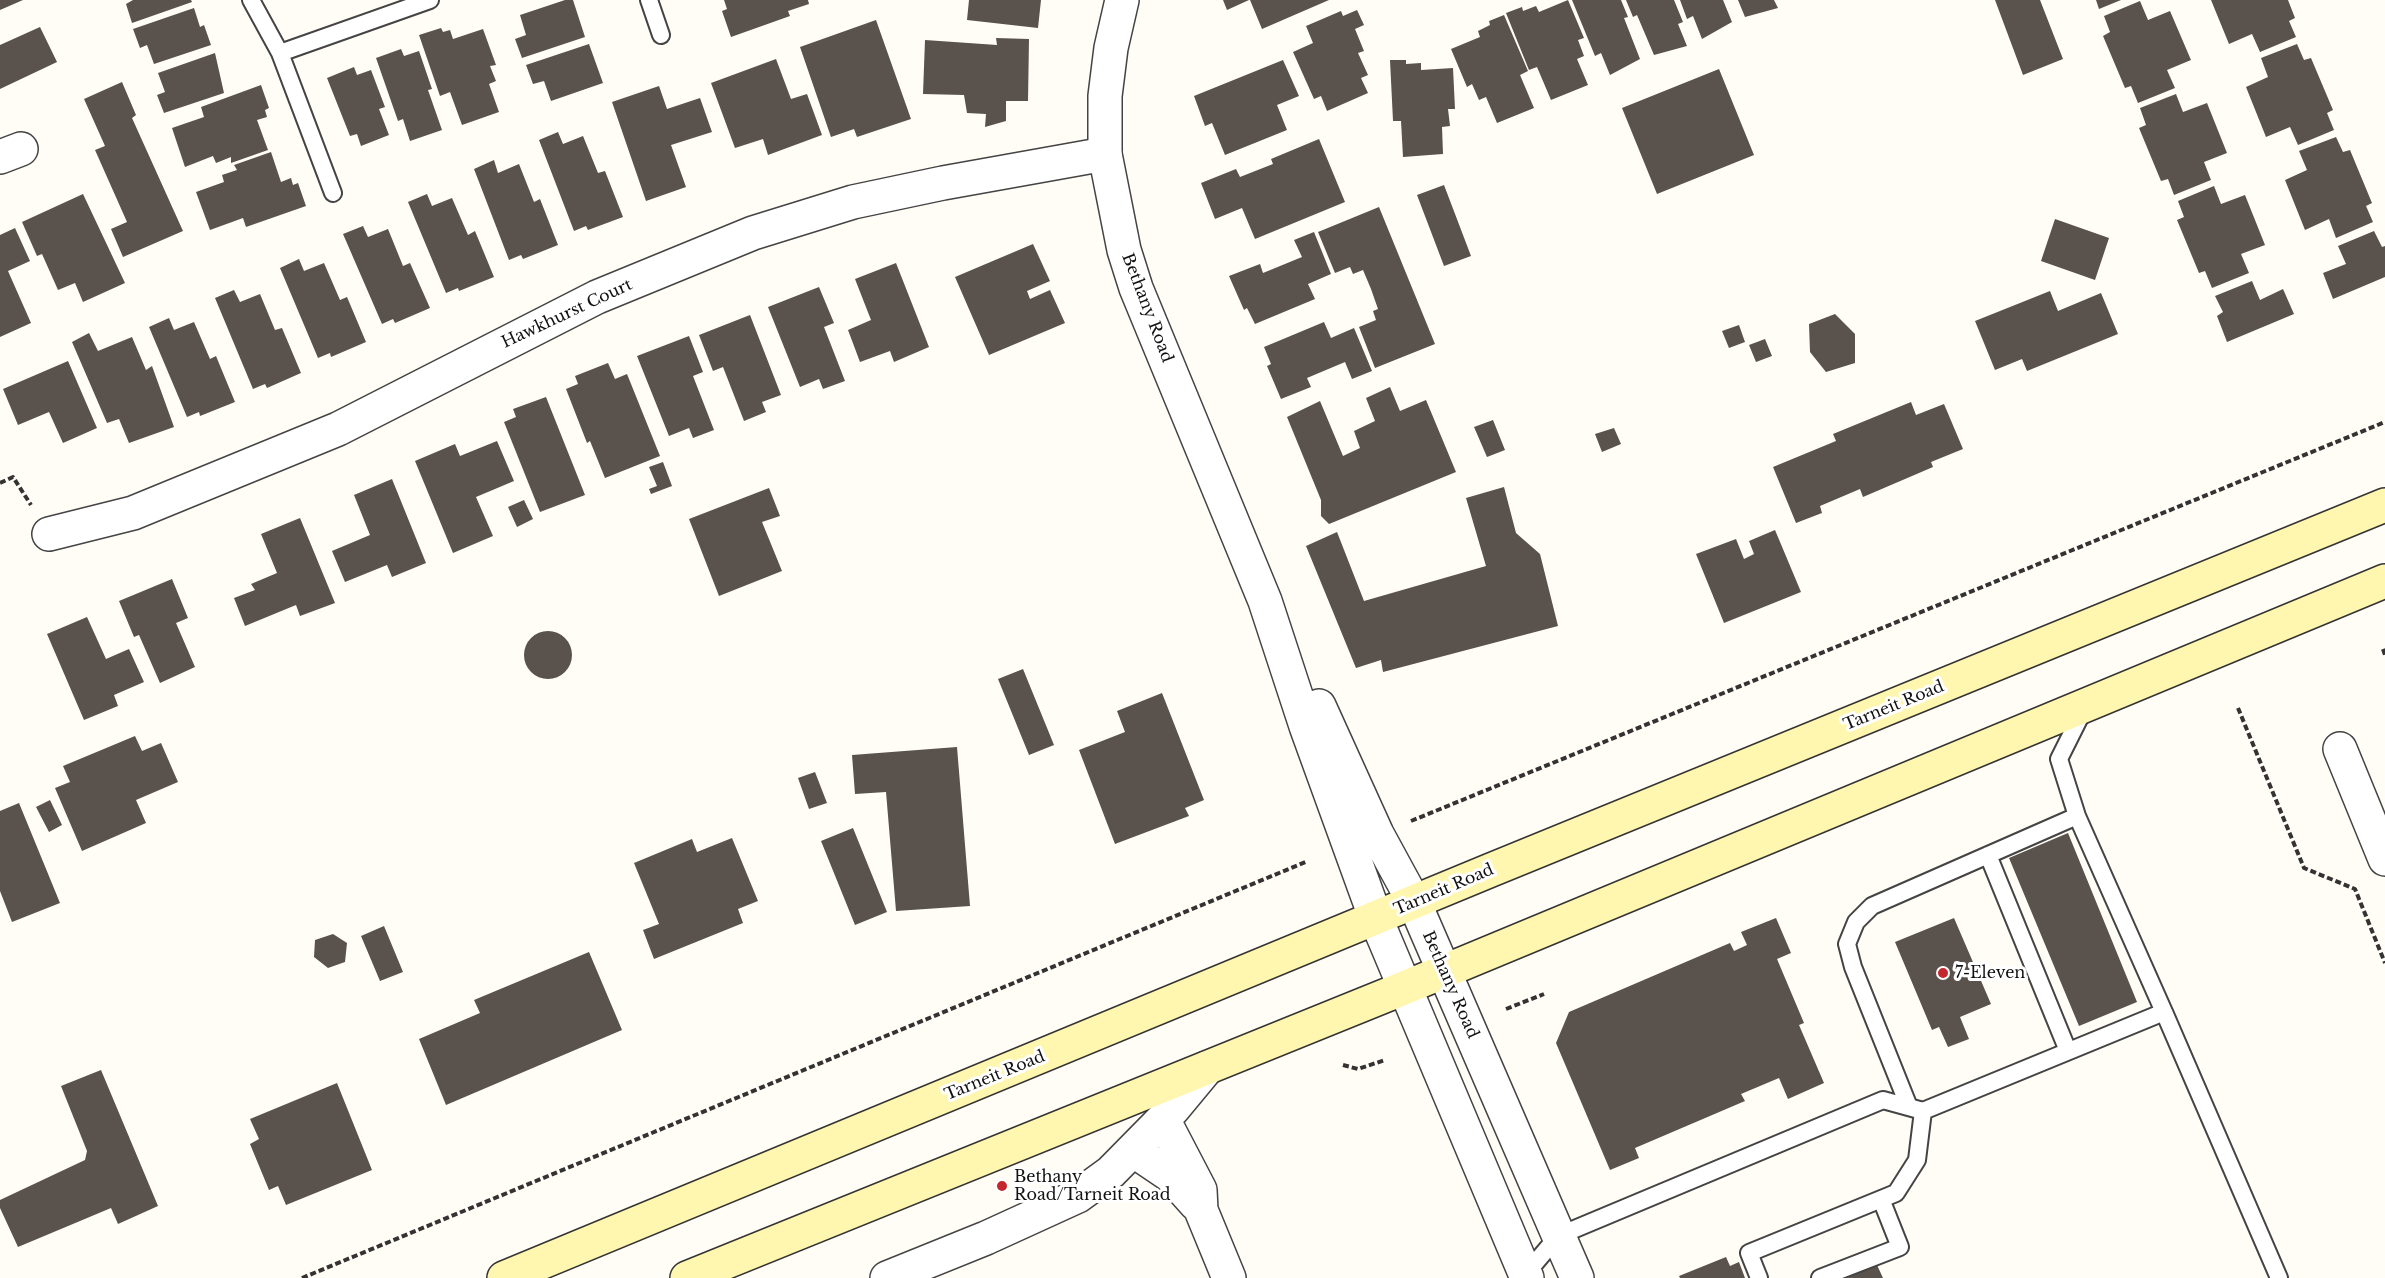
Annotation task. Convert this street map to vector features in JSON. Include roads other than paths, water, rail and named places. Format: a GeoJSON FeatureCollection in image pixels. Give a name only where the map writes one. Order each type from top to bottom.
{"type":"FeatureCollection","features":[{"type":"Feature","properties":{"kind":"main road","name":"Tarneit Road"},"geometry":{"type":"LineString","coordinates":[[504,1278],[1376,920],[1414,902],[2385,505]]}},
{"type":"Feature","properties":{"kind":"main road"},"geometry":{"type":"LineString","coordinates":[[687,1278],[1443,972],[2385,581]]}},
{"type":"Feature","properties":{"kind":"street","name":"Bethany Road"},"geometry":{"type":"LineString","coordinates":[[1122,0],[1111,48],[1105,96],[1104,154],[1114,208],[1137,288],[1265,601],[1314,748],[1376,920],[1526,1276]]}},
{"type":"Feature","properties":{"kind":"street","name":"Hawkhurst Court"},"geometry":{"type":"LineString","coordinates":[[49,534],[133,513],[338,429],[597,297],[753,233],[853,202],[1104,154]]}},
{"type":"Feature","properties":{"kind":"street","name":"Bethany Road"},"geometry":{"type":"LineString","coordinates":[[1265,601],[1322,712],[1377,834],[1414,902],[1443,972],[1469,1024],[1577,1278]]}},
{"type":"Feature","properties":{"kind":"street"},"geometry":{"type":"LineString","coordinates":[[2340,749],[2385,859]]}},
{"type":"Feature","properties":{"kind":"street"},"geometry":{"type":"LineString","coordinates":[[887,1278],[986,1238],[1078,1196],[1111,1172],[1163,1119],[1207,1068]]}},
{"type":"Feature","properties":{"kind":"street"},"geometry":{"type":"LineString","coordinates":[[1163,1119],[1200,1190],[1201,1210]]}},
{"type":"Feature","properties":{"kind":"street"},"geometry":{"type":"LineString","coordinates":[[1133,1150],[1170,1175],[1201,1210],[1229,1278]]}},
{"type":"Feature","properties":{"kind":"lane"},"geometry":{"type":"LineString","coordinates":[[251,0],[280,53],[333,193]]}},
{"type":"Feature","properties":{"kind":"lane"},"geometry":{"type":"LineString","coordinates":[[280,53],[429,0]]}},
{"type":"Feature","properties":{"kind":"lane"},"geometry":{"type":"LineString","coordinates":[[649,0],[661,35]]}},
{"type":"Feature","properties":{"kind":"lane"},"geometry":{"type":"LineString","coordinates":[[2085,705],[2059,759],[2078,816],[2279,1278]]}},
{"type":"Feature","properties":{"kind":"lane"},"geometry":{"type":"LineString","coordinates":[[1759,1278],[1749,1253],[1896,1193],[1917,1160],[1916,1109],[1853,967],[1848,944],[1856,922],[1872,906],[2078,816]]}},
{"type":"Feature","properties":{"kind":"lane"},"geometry":{"type":"LineString","coordinates":[[1988,855],[2068,1051]]}},
{"type":"Feature","properties":{"kind":"lane"},"geometry":{"type":"LineString","coordinates":[[1526,1276],[1558,1236],[1883,1100],[1916,1109],[2164,1012]]}},
{"type":"Feature","properties":{"kind":"lane"},"geometry":{"type":"LineString","coordinates":[[1820,1278],[1900,1247],[1881,1199]]}},
{"type":"Feature","properties":{"kind":"place","name":"7-Eleven"},"geometry":{"type":"Point","coordinates":[1943,973]}},
{"type":"Feature","properties":{"kind":"place","name":"Bethany Road/Tarneit Road"},"geometry":{"type":"Point","coordinates":[1002,1186]}}]}
